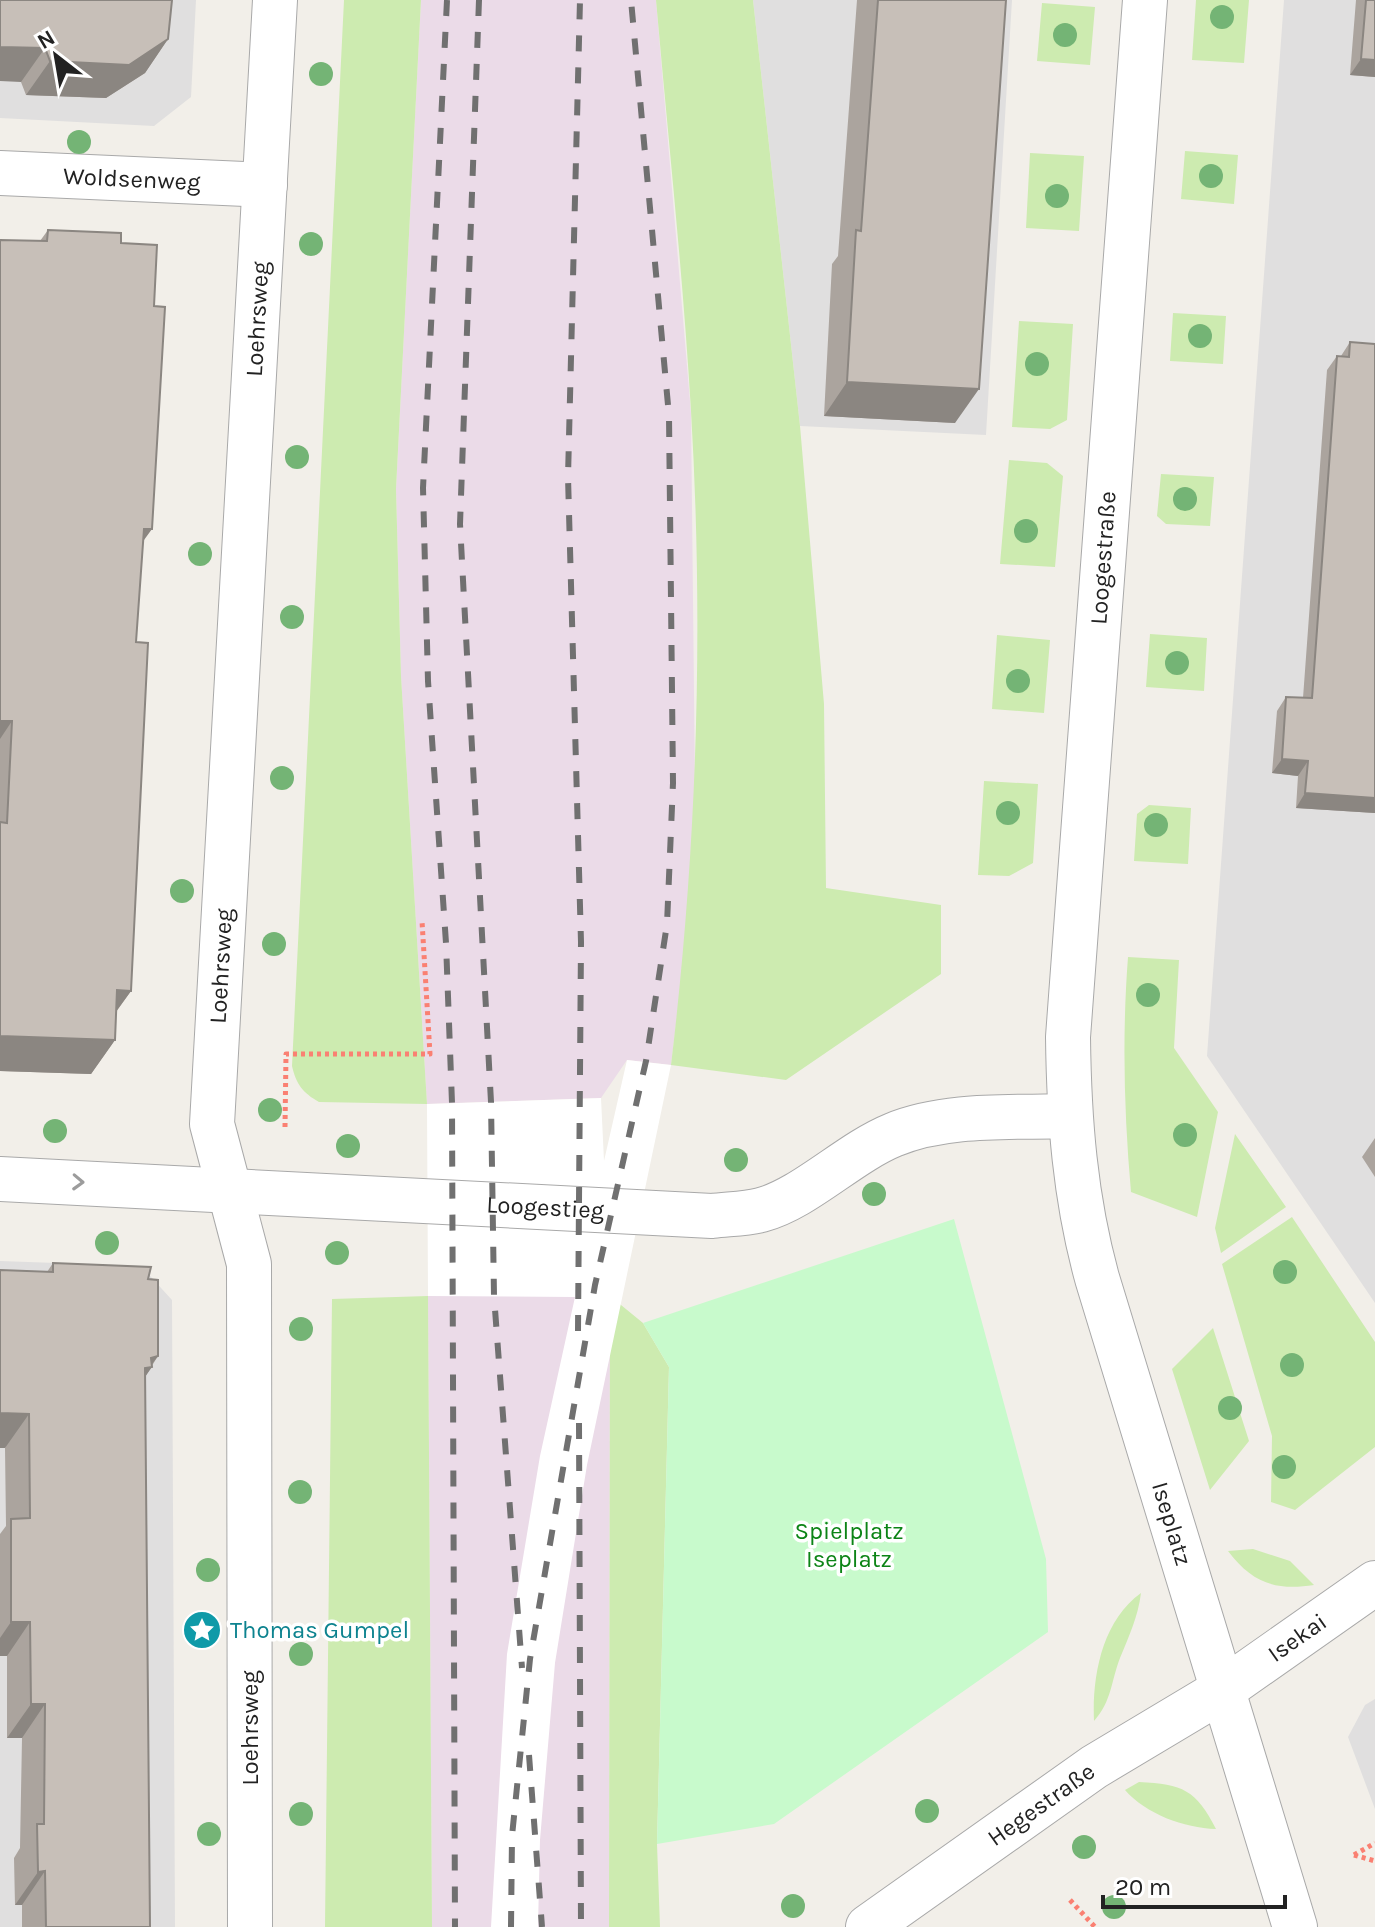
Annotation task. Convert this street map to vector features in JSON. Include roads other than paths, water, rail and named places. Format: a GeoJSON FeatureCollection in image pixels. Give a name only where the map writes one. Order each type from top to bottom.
{"type":"FeatureCollection","features":[{"type":"Feature","properties":{"kind":"street","name":"Loehrsweg"},"geometry":{"type":"LineString","coordinates":[[250,1927],[249,1264],[212,1124],[275,0]]}},
{"type":"Feature","properties":{"kind":"street","name":"Loogestraße"},"geometry":{"type":"LineString","coordinates":[[1069,1116],[1068,1037],[1145,0]]}},
{"type":"Feature","properties":{"kind":"street","name":"Woldsenweg"},"geometry":{"type":"LineString","coordinates":[[0,173],[265,185]]}},
{"type":"Feature","properties":{"kind":"street","name":"Loogestieg"},"geometry":{"type":"LineString","coordinates":[[0,1179],[712,1216],[762,1210],[810,1185],[852,1155],[895,1134],[939,1123],[1069,1116]]}},
{"type":"Feature","properties":{"kind":"street","name":"Iseplatz"},"geometry":{"type":"LineString","coordinates":[[1069,1116],[1085,1233],[1221,1691],[1295,1927]]}},
{"type":"Feature","properties":{"kind":"street","name":"Isekai"},"geometry":{"type":"LineString","coordinates":[[1221,1691],[1375,1583]]}},
{"type":"Feature","properties":{"kind":"street","name":"Hegestraße"},"geometry":{"type":"LineString","coordinates":[[868,1927],[1094,1767],[1221,1691]]}},
{"type":"Feature","properties":{"kind":"railway"},"geometry":{"type":"LineString","coordinates":[[447,0],[423,488],[428,681],[446,943],[452,1103],[455,1927]]}},
{"type":"Feature","properties":{"kind":"railway"},"geometry":{"type":"LineString","coordinates":[[479,0],[460,524],[491,1102],[494,1296],[522,1668]]}},
{"type":"Feature","properties":{"kind":"railway"},"geometry":{"type":"LineString","coordinates":[[578,1331],[581,942],[568,477],[580,0]]}},
{"type":"Feature","properties":{"kind":"railway"},"geometry":{"type":"LineString","coordinates":[[511,1927],[512,1836],[530,1659],[595,1285],[646,1061],[667,924],[673,783],[669,416],[631,0]]}},
{"type":"Feature","properties":{"kind":"railway"},"geometry":{"type":"LineString","coordinates":[[579,1423],[581,1927]]}},
{"type":"Feature","properties":{"kind":"railway"},"geometry":{"type":"LineString","coordinates":[[529,1755],[542,1927]]}},
{"type":"Feature","properties":{"kind":"place","name":"Thomas Gumpel"},"geometry":{"type":"Point","coordinates":[202,1630]}},
{"type":"Feature","properties":{"kind":"park label","name":"Spielplatz Iseplatz"},"geometry":{"type":"Point","coordinates":[849,1545]}}]}
